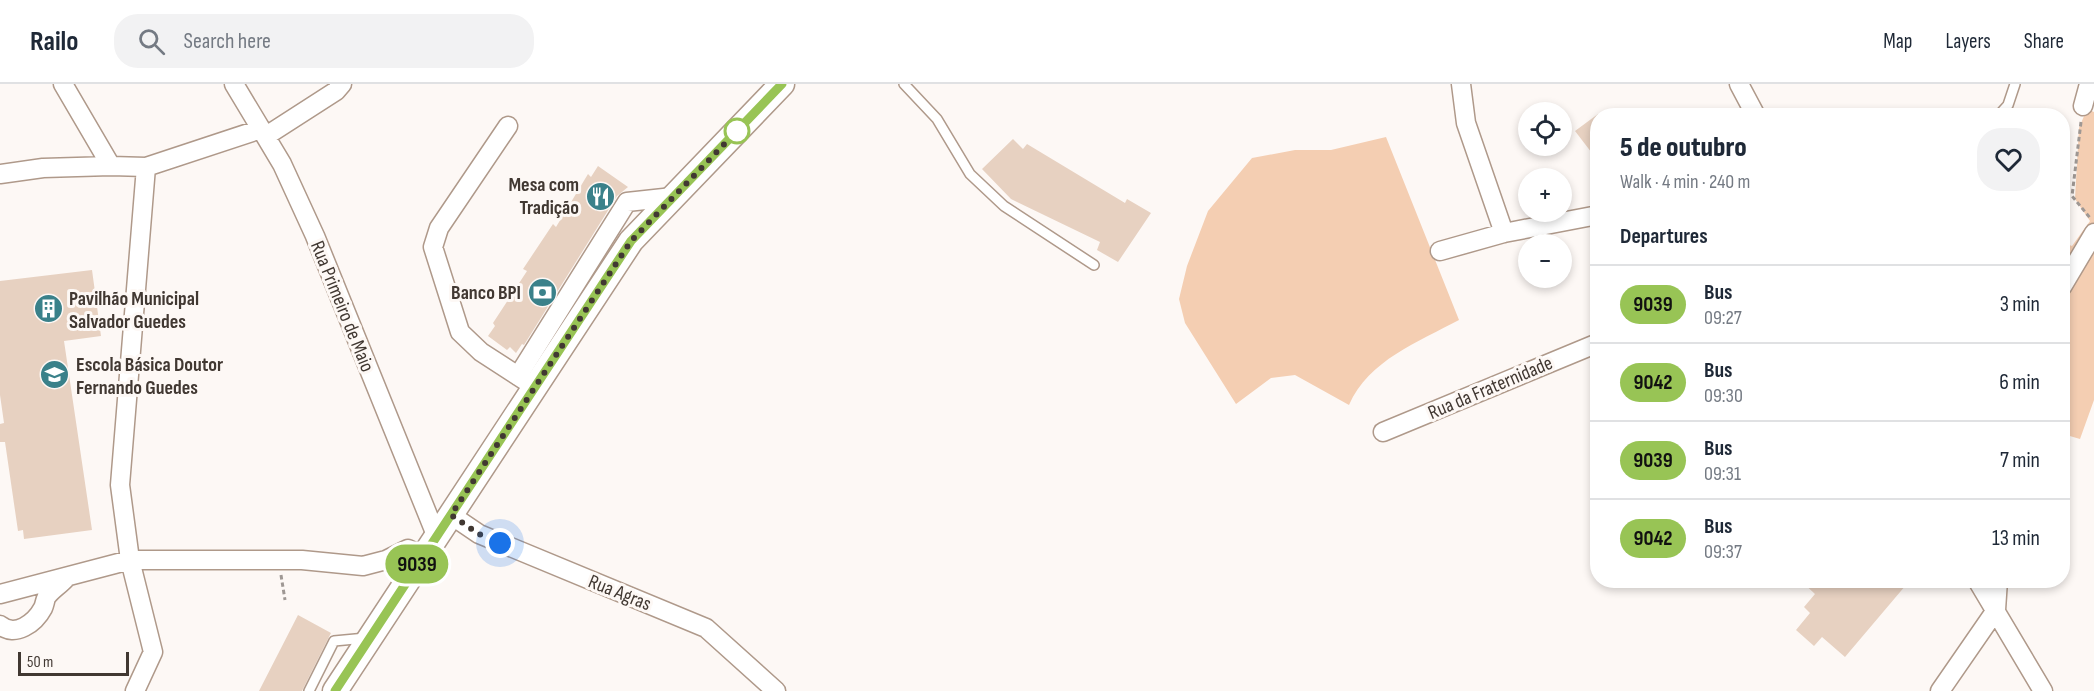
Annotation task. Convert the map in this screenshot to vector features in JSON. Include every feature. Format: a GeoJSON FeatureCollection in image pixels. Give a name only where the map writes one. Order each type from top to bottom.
{"type":"FeatureCollection","features":[{"type":"Feature","properties":{"kind":"street"},"geometry":{"type":"LineString","coordinates":[[63,84],[111,166]]}},
{"type":"Feature","properties":{"kind":"street","name":"Rua Primeiro de Maio"},"geometry":{"type":"LineString","coordinates":[[234,84],[282,164],[315,236],[436,535]]}},
{"type":"Feature","properties":{"kind":"street"},"geometry":{"type":"LineString","coordinates":[[0,174],[43,168],[146,167],[264,133],[336,91],[342,84]]}},
{"type":"Feature","properties":{"kind":"street"},"geometry":{"type":"LineString","coordinates":[[335,691],[451,515],[527,381],[631,241],[782,84]]}},
{"type":"Feature","properties":{"kind":"street"},"geometry":{"type":"LineString","coordinates":[[1461,84],[1466,123],[1504,233]]}},
{"type":"Feature","properties":{"kind":"street"},"geometry":{"type":"LineString","coordinates":[[1739,84],[1752,108]]}},
{"type":"Feature","properties":{"kind":"street"},"geometry":{"type":"LineString","coordinates":[[2083,106],[2089,84]]}},
{"type":"Feature","properties":{"kind":"street"},"geometry":{"type":"LineString","coordinates":[[507,126],[439,228],[433,247],[460,332],[481,352],[527,381]]}},
{"type":"Feature","properties":{"kind":"street"},"geometry":{"type":"LineString","coordinates":[[135,691],[153,652],[130,560],[120,485],[146,167]]}},
{"type":"Feature","properties":{"kind":"street"},"geometry":{"type":"LineString","coordinates":[[1440,251],[1504,233],[1590,217]]}},
{"type":"Feature","properties":{"kind":"street"},"geometry":{"type":"LineString","coordinates":[[2070,273],[2094,232]]}},
{"type":"Feature","properties":{"kind":"street","name":"Rua da Fraternidade"},"geometry":{"type":"LineString","coordinates":[[1383,432],[1590,346]]}},
{"type":"Feature","properties":{"kind":"street","name":"Rua Agras"},"geometry":{"type":"LineString","coordinates":[[451,515],[479,534],[706,628],[776,691]]}},
{"type":"Feature","properties":{"kind":"street"},"geometry":{"type":"LineString","coordinates":[[0,594],[130,560],[279,560],[363,566],[386,560],[408,549],[423,556]]}},
{"type":"Feature","properties":{"kind":"street"},"geometry":{"type":"LineString","coordinates":[[0,625],[6,630],[15,630],[32,623],[42,610],[47,596],[67,577]]}},
{"type":"Feature","properties":{"kind":"street"},"geometry":{"type":"LineString","coordinates":[[1982,588],[2043,691]]}},
{"type":"Feature","properties":{"kind":"street"},"geometry":{"type":"LineString","coordinates":[[1940,691],[1996,610],[1997,588]]}},
{"type":"Feature","properties":{"kind":"lane"},"geometry":{"type":"LineString","coordinates":[[904,84],[937,119],[970,174],[1004,206],[1094,265]]}},
{"type":"Feature","properties":{"kind":"lane"},"geometry":{"type":"LineString","coordinates":[[2005,108],[2015,84]]}},
{"type":"Feature","properties":{"kind":"lane"},"geometry":{"type":"LineString","coordinates":[[309,691],[334,641],[368,638]]}},
{"type":"Feature","properties":{"kind":"path"},"geometry":{"type":"LineString","coordinates":[[2083,106],[2072,196],[2094,223]]}},
{"type":"Feature","properties":{"kind":"path"},"geometry":{"type":"LineString","coordinates":[[279,560],[285,600]]}},
{"type":"Feature","properties":{"kind":"shaded area"},"geometry":{"type":"Polygon","coordinates":[[[2087,109],[2094,112],[2094,400],[2080,439],[2070,436],[2070,245],[2072,246],[2090,221],[2075,199],[2079,128],[2087,109]]]}},
{"type":"Feature","properties":{"kind":"shaded area"},"geometry":{"type":"Polygon","coordinates":[[[1386,137],[1459,320],[1411,345],[1382,364],[1358,389],[1349,405],[1295,375],[1271,378],[1236,404],[1185,323],[1179,299],[1187,266],[1208,211],[1252,158],[1295,150],[1331,150],[1386,137]]]}},
{"type":"Feature","properties":{"kind":"building"},"geometry":{"type":"Polygon","coordinates":[[[1590,120],[1590,151],[1575,131],[1590,120]]]}},
{"type":"Feature","properties":{"kind":"building"},"geometry":{"type":"Polygon","coordinates":[[[1013,139],[1023,149],[1027,144],[1125,203],[1127,199],[1151,213],[1118,262],[1097,250],[1100,242],[1011,199],[982,169],[1013,139]]]}},
{"type":"Feature","properties":{"kind":"building"},"geometry":{"type":"Polygon","coordinates":[[[598,166],[628,187],[617,196],[524,345],[522,344],[516,353],[510,347],[507,350],[488,336],[495,326],[493,323],[527,271],[523,269],[553,224],[556,227],[588,174],[591,177],[598,166]]]}},
{"type":"Feature","properties":{"kind":"building","name":"Escola Básica Doutor Fernando Guedes"},"geometry":{"type":"Polygon","coordinates":[[[92,270],[101,336],[64,341],[92,530],[24,539],[23,530],[18,531],[5,442],[0,442],[0,424],[4,423],[0,395],[0,281],[92,270]]]}},
{"type":"Feature","properties":{"kind":"building"},"geometry":{"type":"Polygon","coordinates":[[[1809,588],[1903,588],[1845,657],[1822,637],[1814,646],[1796,630],[1810,613],[1804,607],[1815,594],[1809,588]]]}},
{"type":"Feature","properties":{"kind":"building"},"geometry":{"type":"Polygon","coordinates":[[[298,615],[331,633],[302,691],[259,691],[298,615]]]}},
{"type":"Feature","properties":{"kind":"bus line","name":"9039"},"geometry":{"type":"LineString","coordinates":[[335,691],[631,241],[782,84]]}},
{"type":"Feature","properties":{"kind":"place","name":"Mesa com Tradição"},"geometry":{"type":"Point","coordinates":[600,196]}},
{"type":"Feature","properties":{"kind":"place","name":"Banco BPI"},"geometry":{"type":"Point","coordinates":[542,292]}},
{"type":"Feature","properties":{"kind":"place","name":"Pavilhão Municipal Salvador Guedes"},"geometry":{"type":"Point","coordinates":[48,309]}},
{"type":"Feature","properties":{"kind":"place","name":"Escola Básica Doutor Fernando Guedes"},"geometry":{"type":"Point","coordinates":[55,375]}},
{"type":"Feature","properties":{"kind":"route"},"geometry":{"type":"LineString","coordinates":[[500,543],[479,534],[451,515],[631,241],[737,131]]}}]}
